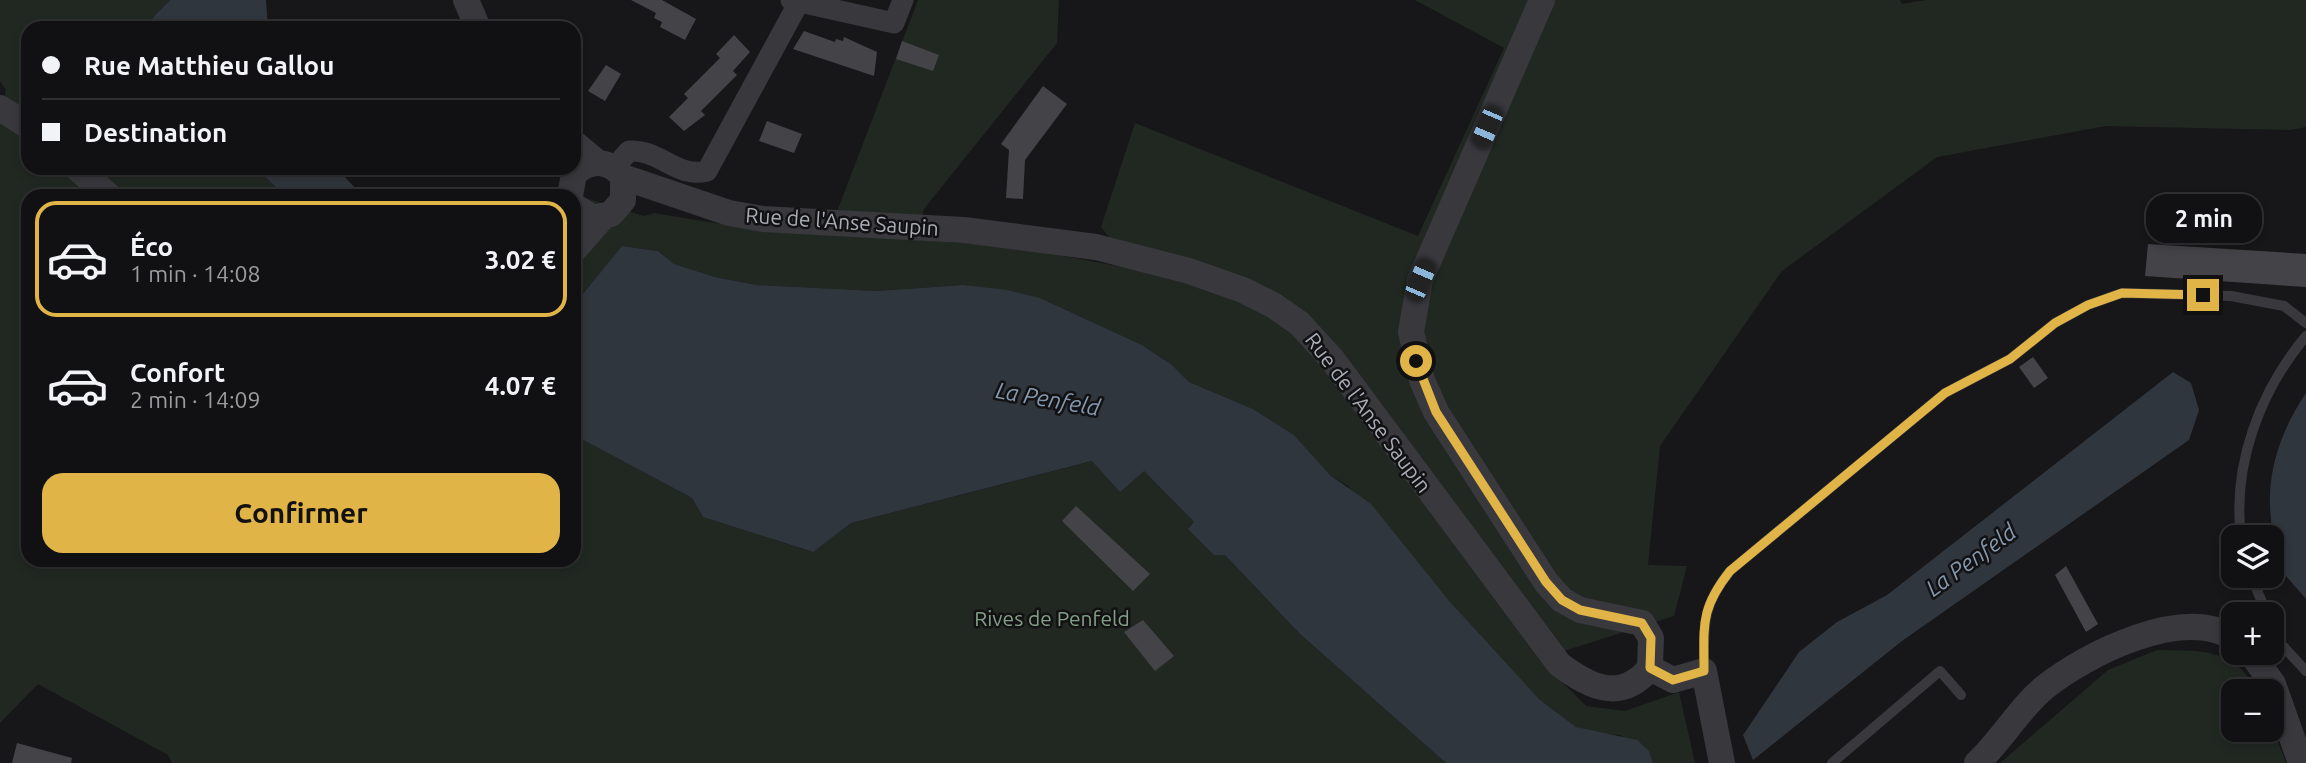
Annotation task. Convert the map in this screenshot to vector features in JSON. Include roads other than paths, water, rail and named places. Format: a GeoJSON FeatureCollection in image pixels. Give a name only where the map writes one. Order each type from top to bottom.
{"type":"FeatureCollection","features":[{"type":"Feature","properties":{"kind":"street"},"geometry":{"type":"LineString","coordinates":[[466,0],[475,21]]}},
{"type":"Feature","properties":{"kind":"street"},"geometry":{"type":"LineString","coordinates":[[611,169],[629,151],[647,151],[682,170],[696,174],[707,171],[795,1],[894,23],[903,0]]}},
{"type":"Feature","properties":{"kind":"street"},"geometry":{"type":"LineString","coordinates":[[1542,0],[1420,280],[1415,303],[1413,347],[1422,380],[1436,412],[1546,582],[1562,600],[1580,610],[1642,623],[1651,638],[1650,668],[1673,680],[1704,671],[1722,763]]}},
{"type":"Feature","properties":{"kind":"street"},"geometry":{"type":"LineString","coordinates":[[0,108],[21,122]]}},
{"type":"Feature","properties":{"kind":"street","name":"Rue de l'Anse Saupin"},"geometry":{"type":"LineString","coordinates":[[581,148],[611,169],[676,197],[729,213],[763,219],[964,230],[1072,243],[1189,271],[1253,295],[1298,323],[1332,359],[1559,664],[1583,681],[1608,689],[1634,684],[1650,668]]}},
{"type":"Feature","properties":{"kind":"street"},"geometry":{"type":"LineString","coordinates":[[581,168],[588,163],[611,169],[625,191],[611,213],[581,243]]}},
{"type":"Feature","properties":{"kind":"street"},"geometry":{"type":"LineString","coordinates":[[85,175],[101,189]]}},
{"type":"Feature","properties":{"kind":"street","name":"Rue de l'Anse Saupin"},"geometry":{"type":"LineString","coordinates":[[611,213],[676,197]]}},
{"type":"Feature","properties":{"kind":"street"},"geometry":{"type":"LineString","coordinates":[[581,210],[584,215],[611,213]]}},
{"type":"Feature","properties":{"kind":"street"},"geometry":{"type":"LineString","coordinates":[[1978,763],[2044,688],[2077,664],[2167,628],[2212,628],[2221,632]]}},
{"type":"Feature","properties":{"kind":"street"},"geometry":{"type":"LineString","coordinates":[[2260,665],[2273,684],[2301,763]]}},
{"type":"Feature","properties":{"kind":"lane"},"geometry":{"type":"LineString","coordinates":[[1704,671],[1704,615],[1710,597],[1730,571],[1945,393],[2010,359],[2055,323],[2088,305],[2122,293],[2231,296],[2284,306],[2306,323]]}},
{"type":"Feature","properties":{"kind":"lane"},"geometry":{"type":"LineString","coordinates":[[2240,525],[2238,507],[2246,452],[2264,400],[2290,355],[2306,336]]}},
{"type":"Feature","properties":{"kind":"lane"},"geometry":{"type":"LineString","coordinates":[[2284,647],[2306,671]]}},
{"type":"Feature","properties":{"kind":"lane"},"geometry":{"type":"LineString","coordinates":[[1832,763],[1940,671],[1961,695]]}},
{"type":"Feature","properties":{"kind":"water"},"geometry":{"type":"Polygon","coordinates":[[[170,0],[266,0],[268,21],[151,21],[170,0]]]}},
{"type":"Feature","properties":{"kind":"water"},"geometry":{"type":"Polygon","coordinates":[[[263,175],[343,175],[356,189],[278,189],[263,175]]]}},
{"type":"Feature","properties":{"kind":"water","name":"La Penfeld"},"geometry":{"type":"Polygon","coordinates":[[[622,246],[658,251],[674,264],[715,277],[756,285],[877,291],[963,285],[1007,290],[1040,298],[1142,345],[1172,365],[1189,382],[1253,409],[1294,435],[1330,475],[1371,504],[1450,602],[1539,699],[1576,727],[1637,740],[1649,751],[1653,763],[1446,763],[1300,634],[1225,555],[1214,555],[1188,529],[1194,522],[1144,471],[1120,492],[1092,461],[851,523],[813,552],[703,517],[692,498],[581,439],[581,296],[622,246]]]}},
{"type":"Feature","properties":{"kind":"water","name":"La Penfeld"},"geometry":{"type":"Polygon","coordinates":[[[2173,372],[2191,383],[2199,410],[2189,440],[1902,641],[1753,760],[1743,735],[1799,652],[1837,622],[1887,595],[2173,372]]]}},
{"type":"Feature","properties":{"kind":"water"},"geometry":{"type":"Polygon","coordinates":[[[2306,393],[2306,599],[2284,574],[2284,525],[2272,525],[2270,503],[2273,468],[2292,416],[2306,393]]]}},
{"type":"Feature","properties":{"kind":"park label","name":"Rives de Penfeld"},"geometry":{"type":"Point","coordinates":[1052,619]}}]}
